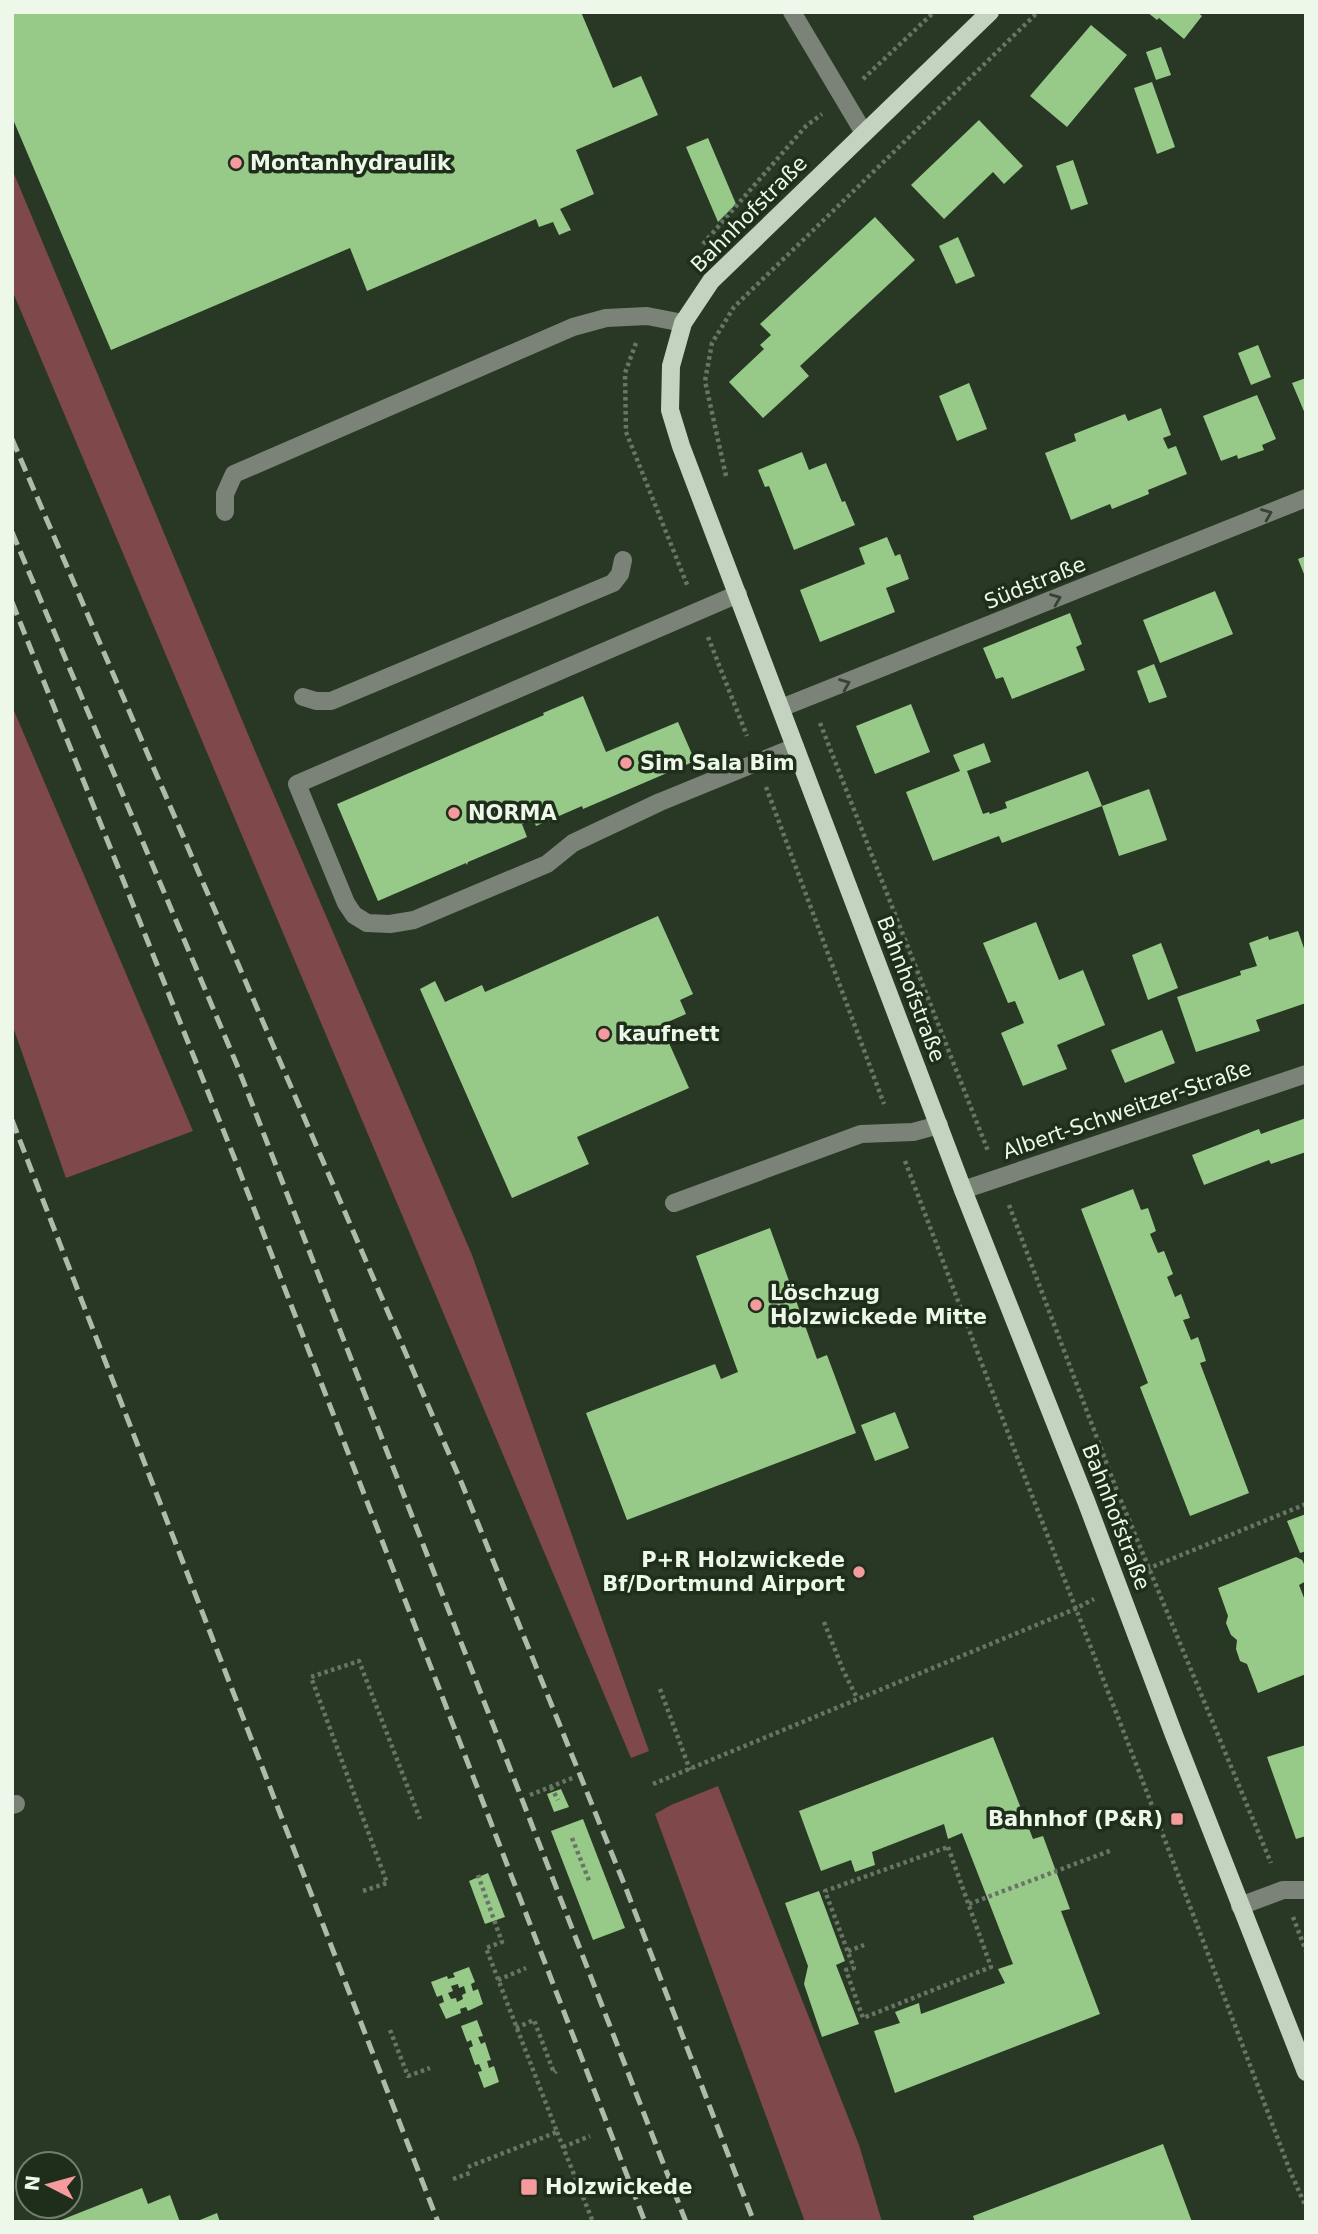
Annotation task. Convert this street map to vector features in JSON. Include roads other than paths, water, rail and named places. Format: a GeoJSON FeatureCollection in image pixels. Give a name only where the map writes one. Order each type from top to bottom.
{"type":"FeatureCollection","features":[{"type":"Feature","properties":{"kind":"main road","name":"Bahnhofstraße"},"geometry":{"type":"LineString","coordinates":[[990,12],[711,281],[683,323],[671,366],[670,410],[681,446],[963,1190],[1306,2072]]}},
{"type":"Feature","properties":{"kind":"street"},"geometry":{"type":"LineString","coordinates":[[792,12],[864,133]]}},
{"type":"Feature","properties":{"kind":"street"},"geometry":{"type":"LineString","coordinates":[[225,512],[225,494],[234,474],[573,327],[606,317],[647,316],[683,323]]}},
{"type":"Feature","properties":{"kind":"street","name":"Südstraße"},"geometry":{"type":"LineString","coordinates":[[781,708],[1306,498]]}},
{"type":"Feature","properties":{"kind":"street"},"geometry":{"type":"LineString","coordinates":[[303,697],[316,701],[331,701],[613,583],[620,574],[623,560]]}},
{"type":"Feature","properties":{"kind":"street"},"geometry":{"type":"LineString","coordinates":[[737,594],[297,784],[346,903],[363,922],[390,924],[414,920],[438,911],[533,870],[559,856],[573,843],[660,802],[796,747]]}},
{"type":"Feature","properties":{"kind":"street","name":"Albert-Schweitzer-Straße"},"geometry":{"type":"LineString","coordinates":[[963,1190],[1306,1074]]}},
{"type":"Feature","properties":{"kind":"street"},"geometry":{"type":"LineString","coordinates":[[674,1203],[861,1133],[914,1132],[939,1125]]}},
{"type":"Feature","properties":{"kind":"street"},"geometry":{"type":"LineString","coordinates":[[1240,1906],[1283,1890],[1306,1890]]}},
{"type":"Feature","properties":{"kind":"railway"},"geometry":{"type":"LineString","coordinates":[[12,439],[462,1484],[625,1886],[754,2222]]}},
{"type":"Feature","properties":{"kind":"railway"},"geometry":{"type":"LineString","coordinates":[[12,532],[237,1065],[686,2222]]}},
{"type":"Feature","properties":{"kind":"railway"},"geometry":{"type":"LineString","coordinates":[[12,602],[234,1157],[645,2222]]}},
{"type":"Feature","properties":{"kind":"railway"},"geometry":{"type":"LineString","coordinates":[[12,1120],[438,2222]]}},
{"type":"Feature","properties":{"kind":"place","name":"Montanhydraulik"},"geometry":{"type":"Point","coordinates":[236,163]}},
{"type":"Feature","properties":{"kind":"place","name":"Sim Sala Bim"},"geometry":{"type":"Point","coordinates":[626,763]}},
{"type":"Feature","properties":{"kind":"place","name":"NORMA"},"geometry":{"type":"Point","coordinates":[454,813]}},
{"type":"Feature","properties":{"kind":"place","name":"kaufnett"},"geometry":{"type":"Point","coordinates":[604,1034]}},
{"type":"Feature","properties":{"kind":"place","name":"Löschzug Holzwickede Mitte"},"geometry":{"type":"Point","coordinates":[756,1305]}},
{"type":"Feature","properties":{"kind":"place","name":"P+R Holzwickede Bf/Dortmund Airport"},"geometry":{"type":"Point","coordinates":[859,1572]}},
{"type":"Feature","properties":{"kind":"place","name":"Bahnhof (P&R)"},"geometry":{"type":"Point","coordinates":[1177,1819]}},
{"type":"Feature","properties":{"kind":"place","name":"Holzwickede"},"geometry":{"type":"Point","coordinates":[529,2187]}}]}
